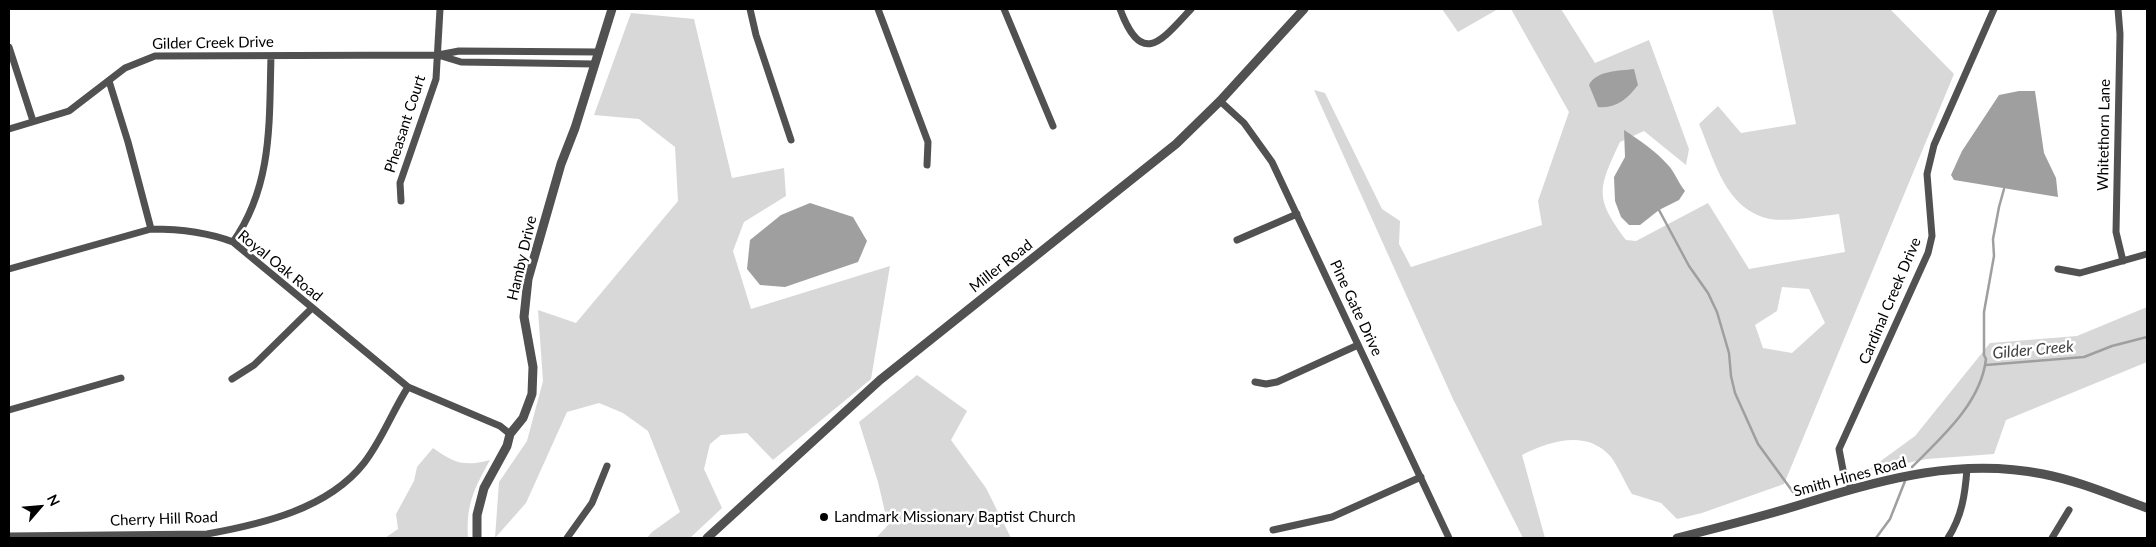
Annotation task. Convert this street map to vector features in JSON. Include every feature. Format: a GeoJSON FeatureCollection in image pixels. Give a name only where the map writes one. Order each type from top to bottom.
{"type":"FeatureCollection","features":[{"type":"Feature","properties":{"kind":"street","name":"Pheasant Court"},"geometry":{"type":"LineString","coordinates":[[401,201],[400,183],[436,79],[440,9]]}},
{"type":"Feature","properties":{"kind":"street","name":"Hamby Drive"},"geometry":{"type":"LineString","coordinates":[[477,538],[476,515],[479,501],[490,474],[507,446],[510,434],[523,418],[533,386],[533,367],[524,318],[528,279],[561,164],[612,9]]}},
{"type":"Feature","properties":{"kind":"street"},"geometry":{"type":"LineString","coordinates":[[750,9],[791,140]]}},
{"type":"Feature","properties":{"kind":"street"},"geometry":{"type":"LineString","coordinates":[[878,9],[928,142],[927,165]]}},
{"type":"Feature","properties":{"kind":"street"},"geometry":{"type":"LineString","coordinates":[[1004,9],[1053,126]]}},
{"type":"Feature","properties":{"kind":"street"},"geometry":{"type":"LineString","coordinates":[[1120,9],[1132,34],[1138,41],[1147,45],[1156,43],[1166,35],[1191,9]]}},
{"type":"Feature","properties":{"kind":"street","name":"Miller Road"},"geometry":{"type":"LineString","coordinates":[[710,537],[880,380],[1162,155],[1220,101],[1304,9]]}},
{"type":"Feature","properties":{"kind":"street","name":"Cardinal Creek Drive"},"geometry":{"type":"LineString","coordinates":[[1851,488],[1843,470],[1839,449],[1928,253],[1932,236],[1926,174],[1934,145],[1994,9]]}},
{"type":"Feature","properties":{"kind":"street","name":"Whitethorn Lane"},"geometry":{"type":"LineString","coordinates":[[2118,9],[2120,34],[2116,232],[2123,261]]}},
{"type":"Feature","properties":{"kind":"street"},"geometry":{"type":"LineString","coordinates":[[9,47],[32,121]]}},
{"type":"Feature","properties":{"kind":"street","name":"Gilder Creek Drive"},"geometry":{"type":"LineString","coordinates":[[9,129],[69,111],[130,65],[155,56],[438,55],[459,51],[599,52]]}},
{"type":"Feature","properties":{"kind":"street","name":"Gilder Creek Drive"},"geometry":{"type":"LineString","coordinates":[[438,55],[461,62],[595,64]]}},
{"type":"Feature","properties":{"kind":"street"},"geometry":{"type":"LineString","coordinates":[[232,242],[243,227],[266,163],[271,56]]}},
{"type":"Feature","properties":{"kind":"street"},"geometry":{"type":"LineString","coordinates":[[9,268],[151,229],[128,142],[109,81]]}},
{"type":"Feature","properties":{"kind":"street","name":"Pine Gate Drive"},"geometry":{"type":"LineString","coordinates":[[1220,101],[1244,123],[1263,149],[1297,214],[1450,538]]}},
{"type":"Feature","properties":{"kind":"street"},"geometry":{"type":"LineString","coordinates":[[1237,240],[1297,214]]}},
{"type":"Feature","properties":{"kind":"street","name":"Royal Oak Road"},"geometry":{"type":"LineString","coordinates":[[151,229],[212,235],[232,242],[408,387],[500,426],[510,434]]}},
{"type":"Feature","properties":{"kind":"street"},"geometry":{"type":"LineString","coordinates":[[2058,269],[2080,273],[2147,254]]}},
{"type":"Feature","properties":{"kind":"street"},"geometry":{"type":"LineString","coordinates":[[232,379],[254,365],[312,309]]}},
{"type":"Feature","properties":{"kind":"street"},"geometry":{"type":"LineString","coordinates":[[1255,382],[1266,384],[1277,382],[1358,345]]}},
{"type":"Feature","properties":{"kind":"street"},"geometry":{"type":"LineString","coordinates":[[9,410],[121,378]]}},
{"type":"Feature","properties":{"kind":"street","name":"Cherry Hill Road"},"geometry":{"type":"LineString","coordinates":[[9,536],[135,537],[207,534],[232,530],[282,515],[324,497],[346,482],[365,462],[408,387]]}},
{"type":"Feature","properties":{"kind":"street"},"geometry":{"type":"LineString","coordinates":[[567,538],[592,503],[606,466]]}},
{"type":"Feature","properties":{"kind":"street","name":"Smith Hines Road"},"geometry":{"type":"LineString","coordinates":[[1678,538],[1851,488],[1906,474],[1939,470],[1987,468],[2042,474],[2092,487],[2147,508]]}},
{"type":"Feature","properties":{"kind":"street"},"geometry":{"type":"LineString","coordinates":[[1948,538],[1957,524],[1964,504],[1967,469]]}},
{"type":"Feature","properties":{"kind":"street"},"geometry":{"type":"LineString","coordinates":[[1272,530],[1332,518],[1421,477]]}},
{"type":"Feature","properties":{"kind":"street"},"geometry":{"type":"LineString","coordinates":[[2052,538],[2069,510]]}},
{"type":"Feature","properties":{"kind":"shaded area"},"geometry":{"type":"Polygon","coordinates":[[[1442,9],[1498,9],[1458,32],[1442,9]]]}},
{"type":"Feature","properties":{"kind":"shaded area"},"geometry":{"type":"Polygon","coordinates":[[[1511,9],[1561,9],[1595,63],[1649,40],[1689,149],[1686,165],[1644,131],[1620,142],[1604,182],[1604,202],[1608,213],[1626,240],[1636,241],[1708,203],[1749,269],[1845,252],[1839,214],[1777,220],[1755,214],[1742,205],[1724,182],[1699,124],[1718,106],[1741,133],[1796,124],[1772,9],[1890,9],[1954,74],[1784,484],[1702,513],[1677,519],[1661,503],[1632,494],[1614,461],[1601,448],[1580,440],[1556,442],[1522,455],[1545,538],[1523,538],[1453,399],[1314,90],[1325,93],[1382,209],[1400,221],[1399,244],[1411,267],[1542,225],[1538,201],[1569,112],[1511,9]],[[1782,287],[1777,311],[1755,325],[1763,348],[1792,353],[1825,323],[1809,289],[1782,287]]]}},
{"type":"Feature","properties":{"kind":"shaded area"},"geometry":{"type":"Polygon","coordinates":[[[631,13],[694,19],[732,178],[784,168],[786,196],[744,222],[733,251],[751,309],[890,266],[871,379],[773,460],[747,433],[721,435],[710,444],[704,469],[722,508],[690,538],[647,538],[652,532],[680,512],[648,431],[623,413],[599,403],[567,412],[526,503],[495,538],[499,482],[527,441],[543,381],[538,310],[576,323],[678,201],[675,147],[639,119],[594,115],[631,13]]]}},
{"type":"Feature","properties":{"kind":"shaded area"},"geometry":{"type":"Polygon","coordinates":[[[1634,69],[1638,85],[1630,95],[1616,105],[1598,107],[1589,85],[1593,80],[1597,76],[1609,72],[1634,69]]]}},
{"type":"Feature","properties":{"kind":"shaded area"},"geometry":{"type":"Polygon","coordinates":[[[2019,91],[2035,91],[2044,153],[2056,178],[2058,197],[1954,180],[1951,175],[1962,151],[1999,95],[2019,91]]]}},
{"type":"Feature","properties":{"kind":"shaded area"},"geometry":{"type":"Polygon","coordinates":[[[1624,130],[1663,160],[1673,171],[1685,191],[1679,200],[1659,210],[1640,225],[1629,225],[1621,217],[1615,201],[1614,177],[1625,157],[1624,130]]]}},
{"type":"Feature","properties":{"kind":"shaded area"},"geometry":{"type":"Polygon","coordinates":[[[810,203],[853,217],[867,241],[858,262],[785,287],[760,285],[747,269],[750,240],[781,215],[810,203]]]}},
{"type":"Feature","properties":{"kind":"shaded area"},"geometry":{"type":"Polygon","coordinates":[[[2147,307],[2147,362],[2006,420],[1994,454],[1927,459],[1867,471],[1915,436],[1990,343],[2077,336],[2147,307]]]}},
{"type":"Feature","properties":{"kind":"shaded area"},"geometry":{"type":"Polygon","coordinates":[[[917,375],[967,411],[951,440],[986,488],[1011,538],[876,538],[888,525],[878,482],[859,422],[917,375]]]}},
{"type":"Feature","properties":{"kind":"shaded area"},"geometry":{"type":"Polygon","coordinates":[[[433,448],[447,457],[460,462],[473,463],[490,460],[472,497],[468,516],[468,538],[385,538],[398,529],[396,514],[414,481],[417,467],[433,448]]]}},
{"type":"Feature","properties":{"kind":"waterway"},"geometry":{"type":"LineString","coordinates":[[1912,467],[1936,444],[1958,418],[1977,390],[1983,375],[1986,359],[1984,355],[1984,312],[1994,256],[1993,239],[2004,189]]}},
{"type":"Feature","properties":{"kind":"waterway"},"geometry":{"type":"LineString","coordinates":[[1659,210],[1689,266],[1708,293],[1717,312],[1729,353],[1735,393],[1758,444],[1793,492]]}},
{"type":"Feature","properties":{"kind":"waterway","name":"Gilder Creek"},"geometry":{"type":"LineString","coordinates":[[1986,365],[2084,357],[2112,346],[2147,337]]}},
{"type":"Feature","properties":{"kind":"waterway","name":"Gilder Creek"},"geometry":{"type":"LineString","coordinates":[[1876,538],[1890,519],[1905,481]]}},
{"type":"Feature","properties":{"kind":"place","name":"Landmark Missionary Baptist Church"},"geometry":{"type":"Point","coordinates":[824,517]}}]}
